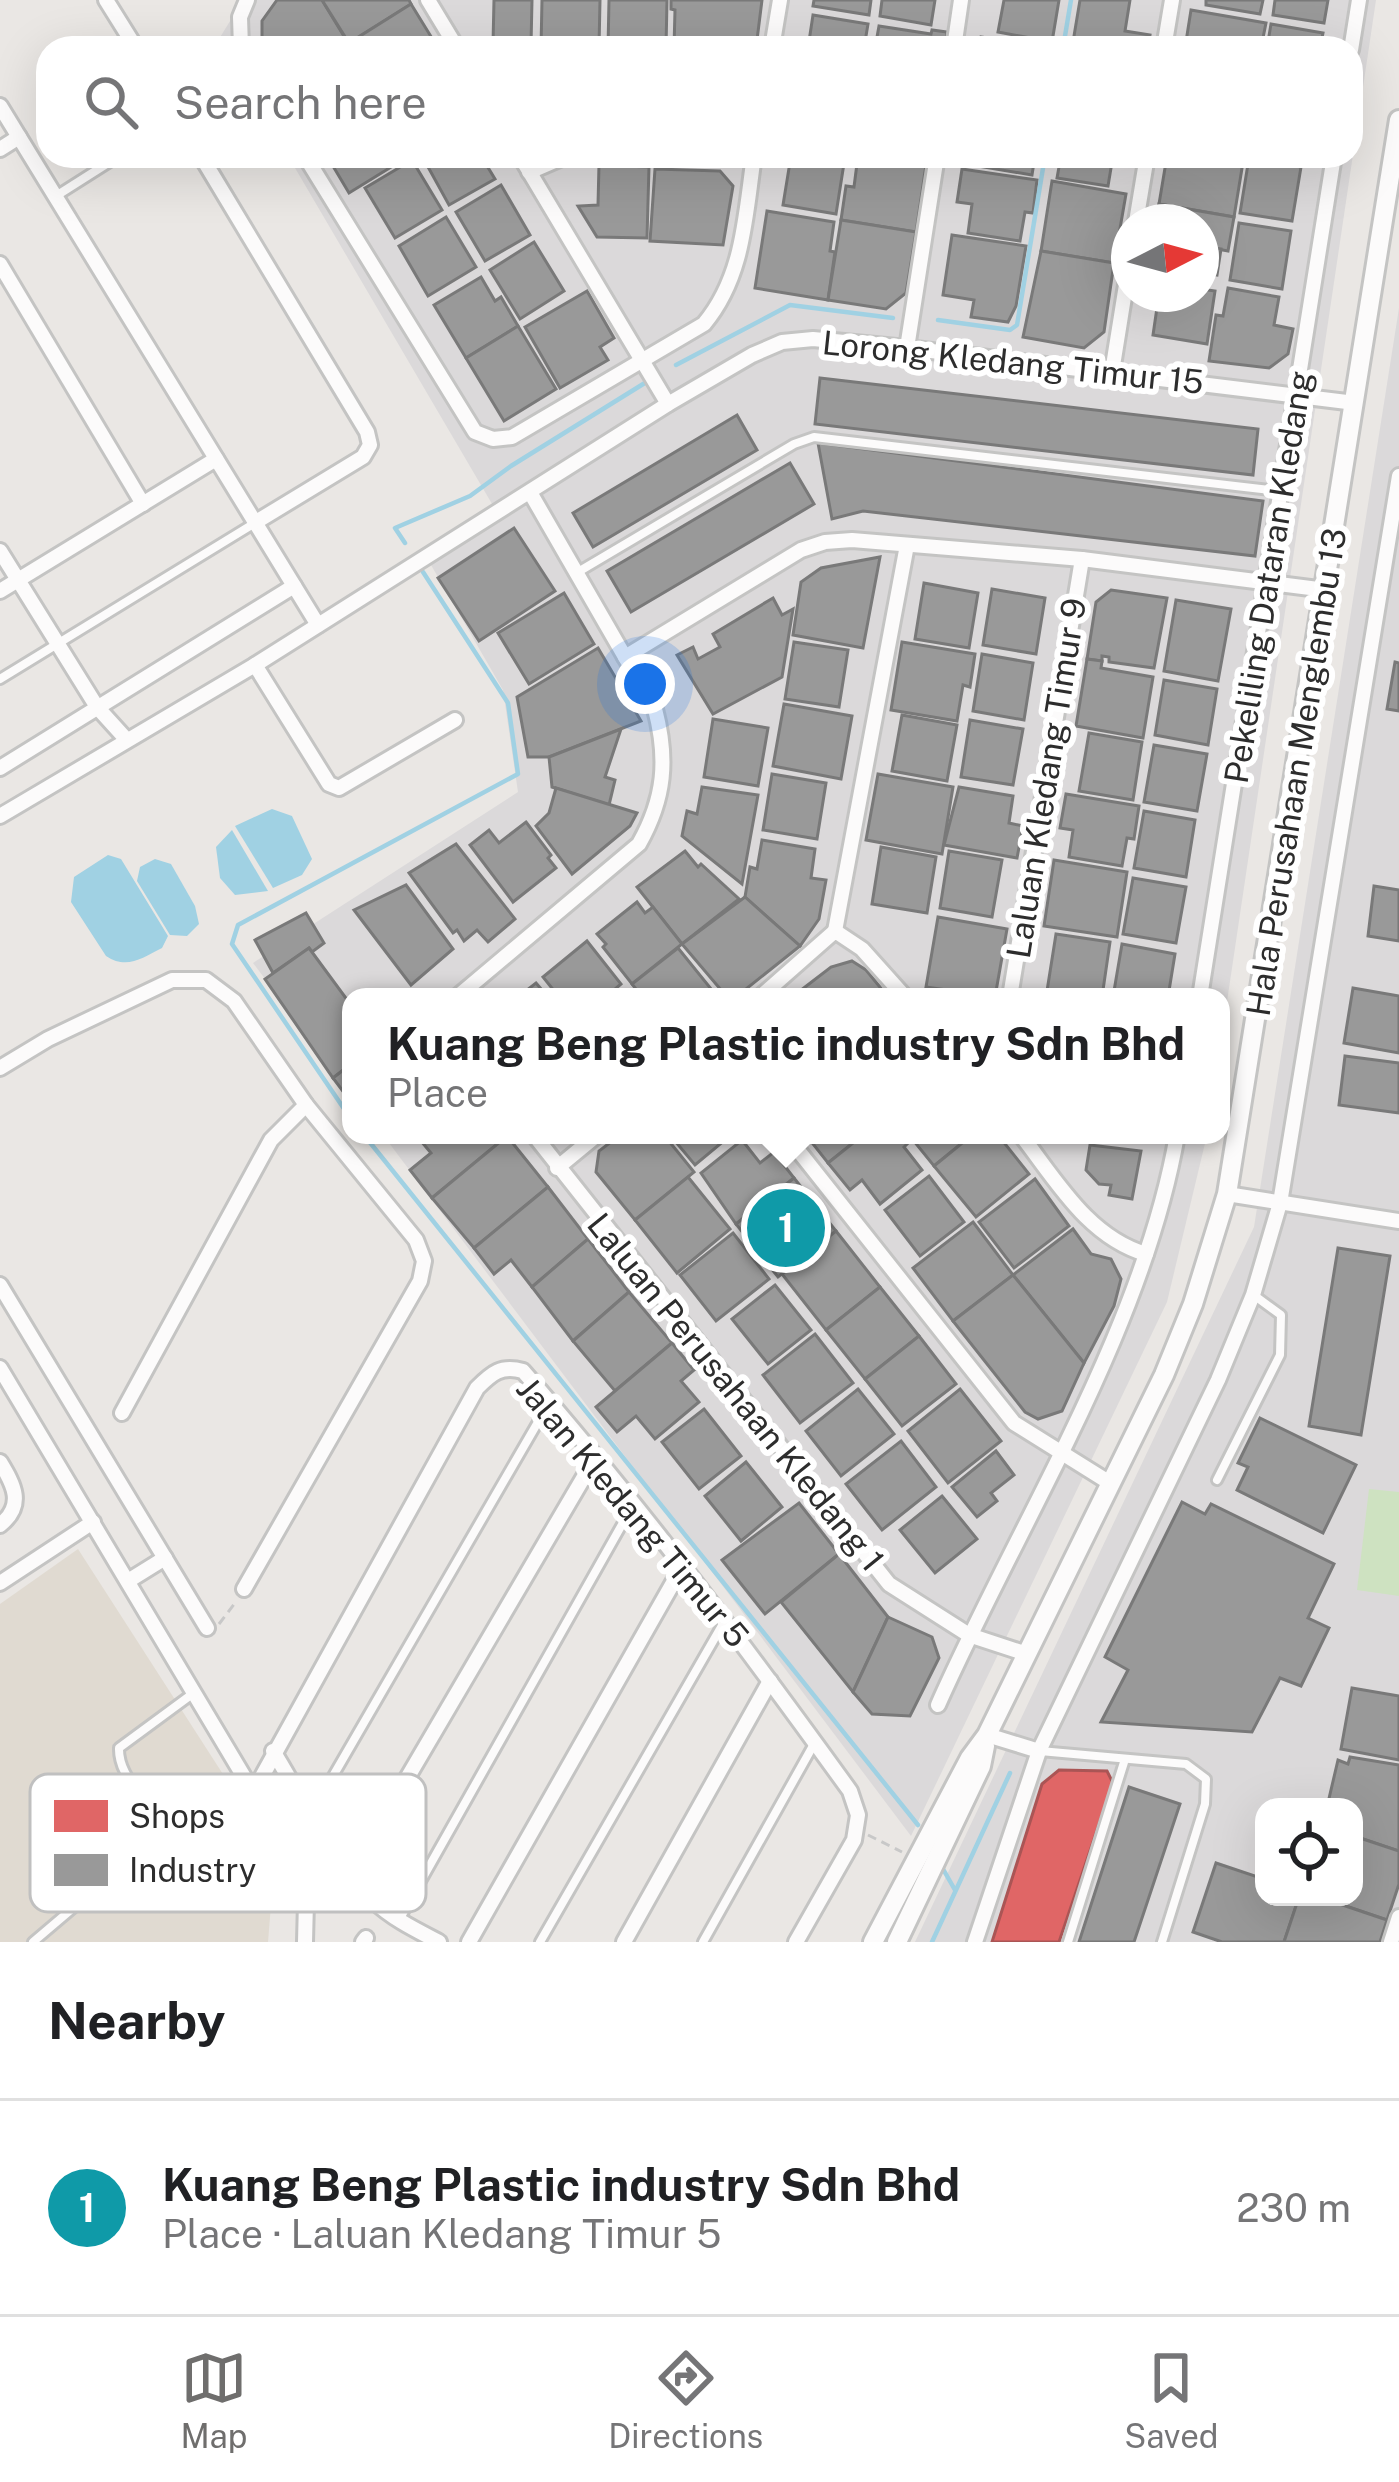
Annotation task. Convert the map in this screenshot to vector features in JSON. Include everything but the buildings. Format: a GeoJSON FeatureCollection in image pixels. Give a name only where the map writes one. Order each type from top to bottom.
{"type":"FeatureCollection","features":[{"type":"Feature","properties":{"kind":"street"},"geometry":{"type":"LineString","coordinates":[[106,0],[128,36]]}},
{"type":"Feature","properties":{"kind":"street"},"geometry":{"type":"LineString","coordinates":[[241,36],[240,16],[247,0]]}},
{"type":"Feature","properties":{"kind":"street"},"geometry":{"type":"LineString","coordinates":[[428,0],[450,36]]}},
{"type":"Feature","properties":{"kind":"street"},"geometry":{"type":"LineString","coordinates":[[774,36],[780,0]]}},
{"type":"Feature","properties":{"kind":"street"},"geometry":{"type":"LineString","coordinates":[[956,36],[962,0]]}},
{"type":"Feature","properties":{"kind":"street"},"geometry":{"type":"LineString","coordinates":[[1166,36],[1172,0]]}},
{"type":"Feature","properties":{"kind":"street"},"geometry":{"type":"LineString","coordinates":[[1353,36],[1359,0]]}},
{"type":"Feature","properties":{"kind":"street"},"geometry":{"type":"LineString","coordinates":[[0,106],[36,164]]}},
{"type":"Feature","properties":{"kind":"street","name":"Hala Perusahaan Menglembu 13"},"geometry":{"type":"LineString","coordinates":[[868,1942],[892,1911],[970,1758],[987,1735],[1110,1483],[1193,1304],[1227,1194],[1355,403],[1391,224],[1399,120]]}},
{"type":"Feature","properties":{"kind":"street"},"geometry":{"type":"LineString","coordinates":[[0,149],[19,137]]}},
{"type":"Feature","properties":{"kind":"street"},"geometry":{"type":"LineString","coordinates":[[38,168],[318,625]]}},
{"type":"Feature","properties":{"kind":"street"},"geometry":{"type":"LineString","coordinates":[[208,168],[367,432],[370,445],[363,457],[256,522]]}},
{"type":"Feature","properties":{"kind":"street"},"geometry":{"type":"LineString","coordinates":[[312,168],[475,432],[493,439],[512,437],[704,324],[724,300],[737,266],[752,168]]}},
{"type":"Feature","properties":{"kind":"street"},"geometry":{"type":"LineString","coordinates":[[527,168],[668,404]]}},
{"type":"Feature","properties":{"kind":"street"},"geometry":{"type":"LineString","coordinates":[[529,172],[538,168]]}},
{"type":"Feature","properties":{"kind":"street"},"geometry":{"type":"LineString","coordinates":[[907,348],[935,168]]}},
{"type":"Feature","properties":{"kind":"street"},"geometry":{"type":"LineString","coordinates":[[1139,204],[1145,168]]}},
{"type":"Feature","properties":{"kind":"street","name":"Pekeliling Dataran Kledang"},"geometry":{"type":"LineString","coordinates":[[1201,988],[1332,168]]}},
{"type":"Feature","properties":{"kind":"street"},"geometry":{"type":"LineString","coordinates":[[0,265],[143,504]]}},
{"type":"Feature","properties":{"kind":"street"},"geometry":{"type":"LineString","coordinates":[[1112,371],[1122,312]]}},
{"type":"Feature","properties":{"kind":"street","name":"Lorong Kledang Timur 15"},"geometry":{"type":"LineString","coordinates":[[0,816],[256,664],[668,404],[782,342],[813,339],[907,348],[1355,403]]}},
{"type":"Feature","properties":{"kind":"street"},"geometry":{"type":"LineString","coordinates":[[0,591],[216,459]]}},
{"type":"Feature","properties":{"kind":"street","name":"Hala Perusahaan Menglembu 13"},"geometry":{"type":"LineString","coordinates":[[975,1942],[1039,1751],[1218,1380],[1253,1295],[1280,1203],[1399,476]]}},
{"type":"Feature","properties":{"kind":"street"},"geometry":{"type":"LineString","coordinates":[[468,988],[639,844],[654,817],[664,780],[664,744],[655,709],[531,494]]}},
{"type":"Feature","properties":{"kind":"street"},"geometry":{"type":"LineString","coordinates":[[626,657],[801,550],[825,542],[851,540],[1082,559],[1326,590]]}},
{"type":"Feature","properties":{"kind":"street"},"geometry":{"type":"LineString","coordinates":[[770,988],[835,932],[907,544]]}},
{"type":"Feature","properties":{"kind":"street"},"geometry":{"type":"LineString","coordinates":[[0,551],[97,707],[126,740]]}},
{"type":"Feature","properties":{"kind":"street","name":"Laluan Kledang Timur 9"},"geometry":{"type":"LineString","coordinates":[[1011,988],[1082,559]]}},
{"type":"Feature","properties":{"kind":"street"},"geometry":{"type":"LineString","coordinates":[[0,768],[295,586]]}},
{"type":"Feature","properties":{"kind":"street"},"geometry":{"type":"LineString","coordinates":[[256,664],[329,784],[339,788],[455,720]]}},
{"type":"Feature","properties":{"kind":"street"},"geometry":{"type":"LineString","coordinates":[[835,932],[862,949],[897,988]]}},
{"type":"Feature","properties":{"kind":"street"},"geometry":{"type":"LineString","coordinates":[[0,1068],[48,1039],[172,980],[206,980],[233,1001],[306,1105],[416,1240],[424,1261],[420,1280],[244,1589]]}},
{"type":"Feature","properties":{"kind":"street"},"geometry":{"type":"LineString","coordinates":[[122,1413],[271,1140],[306,1105]]}},
{"type":"Feature","properties":{"kind":"street","name":"Laluan Perusahaan Kledang 1"},"geometry":{"type":"LineString","coordinates":[[540,1144],[889,1584],[969,1635],[1024,1653]]}},
{"type":"Feature","properties":{"kind":"street"},"geometry":{"type":"LineString","coordinates":[[557,1168],[586,1144]]}},
{"type":"Feature","properties":{"kind":"street"},"geometry":{"type":"LineString","coordinates":[[793,1144],[1014,1423],[1110,1483]]}},
{"type":"Feature","properties":{"kind":"street"},"geometry":{"type":"LineString","coordinates":[[1029,1144],[1083,1215],[1106,1234],[1146,1254]]}},
{"type":"Feature","properties":{"kind":"street"},"geometry":{"type":"LineString","coordinates":[[938,1705],[1060,1453],[1146,1254],[1176,1144]]}},
{"type":"Feature","properties":{"kind":"street"},"geometry":{"type":"LineString","coordinates":[[1227,1194],[1399,1221]]}},
{"type":"Feature","properties":{"kind":"street"},"geometry":{"type":"LineString","coordinates":[[0,1285],[207,1628]]}},
{"type":"Feature","properties":{"kind":"street","name":"Jalan Kledang Timur 5"},"geometry":{"type":"LineString","coordinates":[[262,1774],[477,1388],[508,1367],[523,1371],[550,1402],[770,1681],[850,1791],[858,1815],[855,1834]]}},
{"type":"Feature","properties":{"kind":"street"},"geometry":{"type":"LineString","coordinates":[[0,1368],[244,1774]]}},
{"type":"Feature","properties":{"kind":"street"},"geometry":{"type":"LineString","coordinates":[[410,1774],[595,1458]]}},
{"type":"Feature","properties":{"kind":"street"},"geometry":{"type":"LineString","coordinates":[[0,1462],[14,1486],[16,1502],[0,1525]]}},
{"type":"Feature","properties":{"kind":"street"},"geometry":{"type":"LineString","coordinates":[[0,1582],[93,1522]]}},
{"type":"Feature","properties":{"kind":"street"},"geometry":{"type":"LineString","coordinates":[[128,1581],[165,1558]]}},
{"type":"Feature","properties":{"kind":"street"},"geometry":{"type":"LineString","coordinates":[[469,1942],[682,1567]]}},
{"type":"Feature","properties":{"kind":"street"},"geometry":{"type":"LineString","coordinates":[[624,1942],[770,1681]]}},
{"type":"Feature","properties":{"kind":"street"},"geometry":{"type":"LineString","coordinates":[[987,1735],[1039,1751]]}},
{"type":"Feature","properties":{"kind":"street","name":"Hala Perusahaan Menglembu 13"},"geometry":{"type":"LineString","coordinates":[[894,1941],[981,1766],[987,1735]]}},
{"type":"Feature","properties":{"kind":"street"},"geometry":{"type":"LineString","coordinates":[[273,1751],[287,1774]]}},
{"type":"Feature","properties":{"kind":"street"},"geometry":{"type":"LineString","coordinates":[[796,1942],[855,1834]]}},
{"type":"Feature","properties":{"kind":"street"},"geometry":{"type":"LineString","coordinates":[[868,1942],[905,1885]]}},
{"type":"Feature","properties":{"kind":"street"},"geometry":{"type":"LineString","coordinates":[[892,1911],[894,1941]]}},
{"type":"Feature","properties":{"kind":"street"},"geometry":{"type":"LineString","coordinates":[[305,1942],[306,1912]]}},
{"type":"Feature","properties":{"kind":"street"},"geometry":{"type":"LineString","coordinates":[[388,1912],[439,1942]]}},
{"type":"Feature","properties":{"kind":"street"},"geometry":{"type":"LineString","coordinates":[[1391,1942],[1399,1917]]}},
{"type":"Feature","properties":{"kind":"lane"},"geometry":{"type":"LineString","coordinates":[[56,196],[99,168]]}},
{"type":"Feature","properties":{"kind":"lane"},"geometry":{"type":"LineString","coordinates":[[576,572],[794,444],[814,437],[1282,491]]}},
{"type":"Feature","properties":{"kind":"lane"},"geometry":{"type":"LineString","coordinates":[[0,679],[256,522]]}},
{"type":"Feature","properties":{"kind":"lane"},"geometry":{"type":"LineString","coordinates":[[1217,1480],[1280,1354],[1281,1315],[1253,1295]]}},
{"type":"Feature","properties":{"kind":"lane"},"geometry":{"type":"LineString","coordinates":[[334,1774],[550,1402]]}},
{"type":"Feature","properties":{"kind":"lane"},"geometry":{"type":"LineString","coordinates":[[426,1873],[634,1504]]}},
{"type":"Feature","properties":{"kind":"lane"},"geometry":{"type":"LineString","coordinates":[[540,1942],[725,1621]]}},
{"type":"Feature","properties":{"kind":"lane"},"geometry":{"type":"LineString","coordinates":[[126,1774],[118,1762],[119,1748],[194,1691]]}},
{"type":"Feature","properties":{"kind":"lane"},"geometry":{"type":"LineString","coordinates":[[703,1942],[815,1743]]}},
{"type":"Feature","properties":{"kind":"lane"},"geometry":{"type":"LineString","coordinates":[[1039,1751],[1186,1764],[1205,1779],[1205,1804],[1162,1942]]}},
{"type":"Feature","properties":{"kind":"lane"},"geometry":{"type":"LineString","coordinates":[[1068,1942],[1125,1759]]}},
{"type":"Feature","properties":{"kind":"lane"},"geometry":{"type":"LineString","coordinates":[[33,1942],[68,1912]]}},
{"type":"Feature","properties":{"kind":"lane"},"geometry":{"type":"LineString","coordinates":[[399,1921],[404,1912]]}},
{"type":"Feature","properties":{"kind":"path"},"geometry":{"type":"LineString","coordinates":[[207,1628],[216,1628],[244,1589]]}},
{"type":"Feature","properties":{"kind":"path"},"geometry":{"type":"LineString","coordinates":[[855,1834],[917,1861]]}},
{"type":"Feature","properties":{"kind":"shaded area"},"geometry":{"type":"Polygon","coordinates":[[[243,0],[1376,0],[1363,87],[1363,36],[221,36],[243,0]]]}},
{"type":"Feature","properties":{"kind":"shaded area"},"geometry":{"type":"Polygon","coordinates":[[[295,168],[1351,168],[1229,988],[342,988],[342,1081],[253,963],[518,792],[503,690],[427,558],[495,509],[295,168]]]}},
{"type":"Feature","properties":{"kind":"shaded area"},"geometry":{"type":"Polygon","coordinates":[[[1399,308],[1399,1942],[915,1942],[1254,1227],[1399,308]]]}},
{"type":"Feature","properties":{"kind":"shaded area"},"geometry":{"type":"Polygon","coordinates":[[[390,1144],[1205,1144],[1167,1302],[911,1836],[390,1144]]]}},
{"type":"Feature","properties":{"kind":"shaded area"},"geometry":{"type":"Polygon","coordinates":[[[78,1549],[223,1774],[30,1774],[30,1912],[270,1912],[268,1942],[0,1942],[0,1604],[78,1549]]]}},
{"type":"Feature","properties":{"kind":"green space"},"geometry":{"type":"Polygon","coordinates":[[[1369,1489],[1399,1492],[1399,1596],[1357,1590],[1369,1489]]]}},
{"type":"Feature","properties":{"kind":"water"},"geometry":{"type":"Polygon","coordinates":[[[272,809],[292,816],[312,859],[302,875],[273,888],[235,826],[272,809]]]}},
{"type":"Feature","properties":{"kind":"water"},"geometry":{"type":"Polygon","coordinates":[[[232,830],[268,891],[235,895],[220,878],[216,847],[232,830]]]}},
{"type":"Feature","properties":{"kind":"water"},"geometry":{"type":"Polygon","coordinates":[[[108,855],[121,859],[168,936],[162,948],[134,961],[106,956],[71,902],[74,877],[108,855]]]}},
{"type":"Feature","properties":{"kind":"water"},"geometry":{"type":"Polygon","coordinates":[[[155,859],[171,864],[195,906],[199,924],[187,936],[170,935],[137,881],[140,867],[155,859]]]}},
{"type":"Feature","properties":{"kind":"waterway"},"geometry":{"type":"LineString","coordinates":[[1065,36],[1071,0]]}},
{"type":"Feature","properties":{"kind":"waterway"},"geometry":{"type":"LineString","coordinates":[[938,320],[1010,330],[1017,325],[1043,168]]}},
{"type":"Feature","properties":{"kind":"waterway"},"geometry":{"type":"LineString","coordinates":[[676,365],[790,305],[893,318]]}},
{"type":"Feature","properties":{"kind":"waterway"},"geometry":{"type":"LineString","coordinates":[[405,543],[395,528],[470,496],[648,381]]}},
{"type":"Feature","properties":{"kind":"waterway"},"geometry":{"type":"LineString","coordinates":[[342,1106],[232,944],[238,925],[518,774],[508,703],[423,572]]}},
{"type":"Feature","properties":{"kind":"waterway"},"geometry":{"type":"LineString","coordinates":[[371,1144],[918,1825]]}},
{"type":"Feature","properties":{"kind":"waterway"},"geometry":{"type":"LineString","coordinates":[[932,1942],[1010,1773]]}},
{"type":"Feature","properties":{"kind":"waterway"},"geometry":{"type":"LineString","coordinates":[[943,1869],[955,1890]]}},
{"type":"Feature","properties":{"kind":"place","name":"Kuang Beng Plastic industry Sdn Bhd"},"geometry":{"type":"Point","coordinates":[786,1228]}}]}
